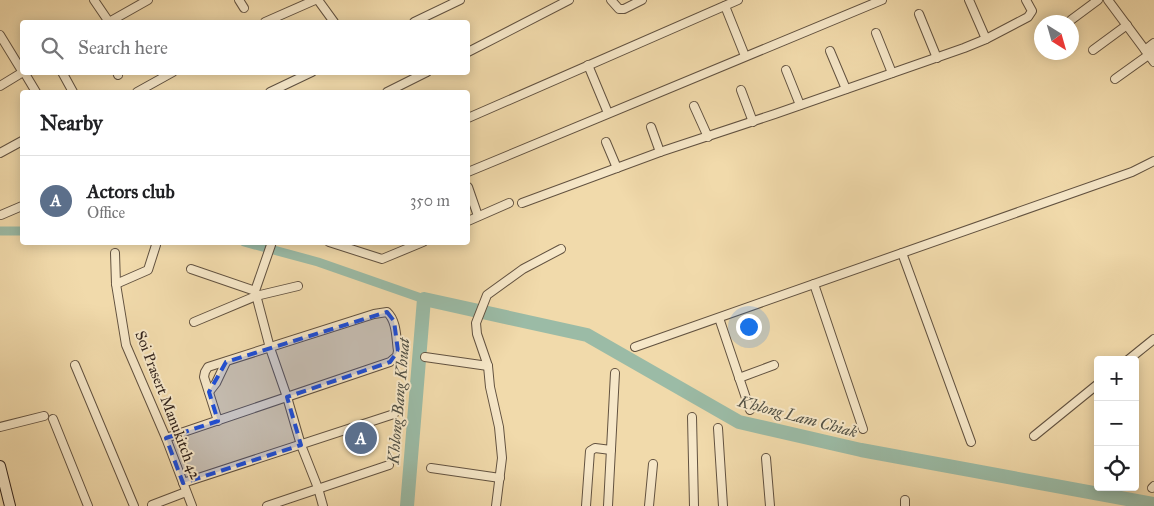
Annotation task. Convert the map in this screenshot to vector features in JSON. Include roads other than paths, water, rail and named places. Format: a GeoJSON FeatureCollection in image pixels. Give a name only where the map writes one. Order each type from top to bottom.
{"type":"FeatureCollection","features":[{"type":"Feature","properties":{"kind":"main road"},"geometry":{"type":"LineString","coordinates":[[0,466],[1,477],[10,506]]}},
{"type":"Feature","properties":{"kind":"street"},"geometry":{"type":"LineString","coordinates":[[94,0],[108,20]]}},
{"type":"Feature","properties":{"kind":"street"},"geometry":{"type":"LineString","coordinates":[[113,20],[148,0]]}},
{"type":"Feature","properties":{"kind":"street"},"geometry":{"type":"LineString","coordinates":[[240,0],[244,8]]}},
{"type":"Feature","properties":{"kind":"street"},"geometry":{"type":"LineString","coordinates":[[274,20],[316,0],[332,20]]}},
{"type":"Feature","properties":{"kind":"street"},"geometry":{"type":"LineString","coordinates":[[418,20],[460,0]]}},
{"type":"Feature","properties":{"kind":"street"},"geometry":{"type":"LineString","coordinates":[[470,51],[569,0]]}},
{"type":"Feature","properties":{"kind":"street"},"geometry":{"type":"LineString","coordinates":[[611,0],[620,9],[624,9],[642,0]]}},
{"type":"Feature","properties":{"kind":"street"},"geometry":{"type":"LineString","coordinates":[[470,117],[738,0]]}},
{"type":"Feature","properties":{"kind":"street"},"geometry":{"type":"LineString","coordinates":[[470,171],[882,0]]}},
{"type":"Feature","properties":{"kind":"street"},"geometry":{"type":"LineString","coordinates":[[969,0],[986,39]]}},
{"type":"Feature","properties":{"kind":"street"},"geometry":{"type":"LineString","coordinates":[[522,204],[660,152],[753,122],[986,39],[1028,17],[1032,11],[1026,0]]}},
{"type":"Feature","properties":{"kind":"street"},"geometry":{"type":"LineString","coordinates":[[1078,15],[1098,0]]}},
{"type":"Feature","properties":{"kind":"street"},"geometry":{"type":"LineString","coordinates":[[1108,0],[1149,52],[1154,62]]}},
{"type":"Feature","properties":{"kind":"street"},"geometry":{"type":"LineString","coordinates":[[725,6],[745,56]]}},
{"type":"Feature","properties":{"kind":"street"},"geometry":{"type":"LineString","coordinates":[[919,14],[937,58]]}},
{"type":"Feature","properties":{"kind":"street"},"geometry":{"type":"LineString","coordinates":[[1093,50],[1127,26]]}},
{"type":"Feature","properties":{"kind":"street"},"geometry":{"type":"LineString","coordinates":[[876,33],[892,73]]}},
{"type":"Feature","properties":{"kind":"street"},"geometry":{"type":"LineString","coordinates":[[0,35],[20,67]]}},
{"type":"Feature","properties":{"kind":"street"},"geometry":{"type":"LineString","coordinates":[[1116,80],[1149,52],[1154,43]]}},
{"type":"Feature","properties":{"kind":"street"},"geometry":{"type":"LineString","coordinates":[[830,51],[846,89]]}},
{"type":"Feature","properties":{"kind":"street"},"geometry":{"type":"LineString","coordinates":[[588,65],[608,113]]}},
{"type":"Feature","properties":{"kind":"street"},"geometry":{"type":"LineString","coordinates":[[786,70],[800,105]]}},
{"type":"Feature","properties":{"kind":"street"},"geometry":{"type":"LineString","coordinates":[[0,86],[20,74]]}},
{"type":"Feature","properties":{"kind":"street"},"geometry":{"type":"LineString","coordinates":[[25,75],[35,90]]}},
{"type":"Feature","properties":{"kind":"street"},"geometry":{"type":"LineString","coordinates":[[64,75],[72,90]]}},
{"type":"Feature","properties":{"kind":"street"},"geometry":{"type":"LineString","coordinates":[[141,90],[168,75]]}},
{"type":"Feature","properties":{"kind":"street"},"geometry":{"type":"LineString","coordinates":[[274,90],[306,75]]}},
{"type":"Feature","properties":{"kind":"street"},"geometry":{"type":"LineString","coordinates":[[392,90],[421,75]]}},
{"type":"Feature","properties":{"kind":"street"},"geometry":{"type":"LineString","coordinates":[[741,90],[753,122]]}},
{"type":"Feature","properties":{"kind":"street"},"geometry":{"type":"LineString","coordinates":[[694,106],[708,137]]}},
{"type":"Feature","properties":{"kind":"street"},"geometry":{"type":"LineString","coordinates":[[651,127],[660,152]]}},
{"type":"Feature","properties":{"kind":"street"},"geometry":{"type":"LineString","coordinates":[[0,154],[20,142]]}},
{"type":"Feature","properties":{"kind":"street"},"geometry":{"type":"LineString","coordinates":[[606,142],[617,168]]}},
{"type":"Feature","properties":{"kind":"street"},"geometry":{"type":"LineString","coordinates":[[635,347],[1132,172],[1154,161]]}},
{"type":"Feature","properties":{"kind":"street"},"geometry":{"type":"LineString","coordinates":[[470,193],[478,216]]}},
{"type":"Feature","properties":{"kind":"street"},"geometry":{"type":"LineString","coordinates":[[470,220],[509,203]]}},
{"type":"Feature","properties":{"kind":"street"},"geometry":{"type":"LineString","coordinates":[[1,216],[20,207]]}},
{"type":"Feature","properties":{"kind":"street"},"geometry":{"type":"LineString","coordinates":[[116,284],[148,270],[156,245]]}},
{"type":"Feature","properties":{"kind":"street"},"geometry":{"type":"LineString","coordinates":[[271,245],[256,293],[270,348],[323,506]]}},
{"type":"Feature","properties":{"kind":"street"},"geometry":{"type":"LineString","coordinates":[[338,245],[382,259],[416,245]]}},
{"type":"Feature","properties":{"kind":"street"},"geometry":{"type":"LineString","coordinates":[[496,506],[502,458],[499,427],[490,387],[488,366],[477,334],[476,323],[487,295],[523,269],[561,250]]}},
{"type":"Feature","properties":{"kind":"street","name":"Soi Prasert Manukitch 42"},"geometry":{"type":"LineString","coordinates":[[115,253],[116,284],[126,345],[166,438],[192,506]]}},
{"type":"Feature","properties":{"kind":"street"},"geometry":{"type":"LineString","coordinates":[[902,254],[971,442]]}},
{"type":"Feature","properties":{"kind":"street"},"geometry":{"type":"LineString","coordinates":[[191,269],[256,293]]}},
{"type":"Feature","properties":{"kind":"street"},"geometry":{"type":"LineString","coordinates":[[814,284],[864,429]]}},
{"type":"Feature","properties":{"kind":"street"},"geometry":{"type":"LineString","coordinates":[[194,322],[256,293],[298,286]]}},
{"type":"Feature","properties":{"kind":"street"},"geometry":{"type":"LineString","coordinates":[[166,438],[218,421],[394,360],[398,351],[394,321],[387,312],[208,368],[204,377],[218,421]]}},
{"type":"Feature","properties":{"kind":"street"},"geometry":{"type":"LineString","coordinates":[[719,318],[750,410]]}},
{"type":"Feature","properties":{"kind":"street"},"geometry":{"type":"LineString","coordinates":[[1133,356],[1154,339]]}},
{"type":"Feature","properties":{"kind":"street"},"geometry":{"type":"LineString","coordinates":[[425,357],[488,366]]}},
{"type":"Feature","properties":{"kind":"street"},"geometry":{"type":"LineString","coordinates":[[209,392],[216,383],[226,362]]}},
{"type":"Feature","properties":{"kind":"street"},"geometry":{"type":"LineString","coordinates":[[75,365],[134,506]]}},
{"type":"Feature","properties":{"kind":"street"},"geometry":{"type":"LineString","coordinates":[[739,378],[774,365]]}},
{"type":"Feature","properties":{"kind":"street"},"geometry":{"type":"LineString","coordinates":[[608,506],[615,373]]}},
{"type":"Feature","properties":{"kind":"street"},"geometry":{"type":"LineString","coordinates":[[1034,436],[1094,387]]}},
{"type":"Feature","properties":{"kind":"street"},"geometry":{"type":"LineString","coordinates":[[183,483],[394,414]]}},
{"type":"Feature","properties":{"kind":"street"},"geometry":{"type":"LineString","coordinates":[[0,427],[44,416]]}},
{"type":"Feature","properties":{"kind":"street"},"geometry":{"type":"LineString","coordinates":[[692,417],[694,506]]}},
{"type":"Feature","properties":{"kind":"street"},"geometry":{"type":"LineString","coordinates":[[53,419],[88,506]]}},
{"type":"Feature","properties":{"kind":"street"},"geometry":{"type":"LineString","coordinates":[[718,428],[723,506]]}},
{"type":"Feature","properties":{"kind":"street"},"geometry":{"type":"LineString","coordinates":[[586,506],[590,451],[595,448],[611,450]]}},
{"type":"Feature","properties":{"kind":"street"},"geometry":{"type":"LineString","coordinates":[[766,458],[770,506]]}},
{"type":"Feature","properties":{"kind":"street"},"geometry":{"type":"LineString","coordinates":[[649,506],[653,464]]}},
{"type":"Feature","properties":{"kind":"street"},"geometry":{"type":"LineString","coordinates":[[267,506],[389,465]]}},
{"type":"Feature","properties":{"kind":"street"},"geometry":{"type":"LineString","coordinates":[[430,468],[500,478]]}},
{"type":"Feature","properties":{"kind":"street"},"geometry":{"type":"LineString","coordinates":[[152,505],[186,492]]}},
{"type":"Feature","properties":{"kind":"waterway"},"geometry":{"type":"LineString","coordinates":[[0,231],[20,231]]}},
{"type":"Feature","properties":{"kind":"waterway"},"geometry":{"type":"LineString","coordinates":[[255,245],[318,262],[424,299]]}},
{"type":"Feature","properties":{"kind":"waterway","name":"Khlong Lam Chiak"},"geometry":{"type":"LineString","coordinates":[[407,506],[424,299],[587,335],[739,422],[861,450],[1154,504]]}},
{"type":"Feature","properties":{"kind":"place","name":"Actors club"},"geometry":{"type":"Point","coordinates":[361,438]}},
{"type":"Feature","properties":{"kind":"water label","name":"Khlong Bang Khuat"},"geometry":{"type":"Point","coordinates":[398,401]}}]}
